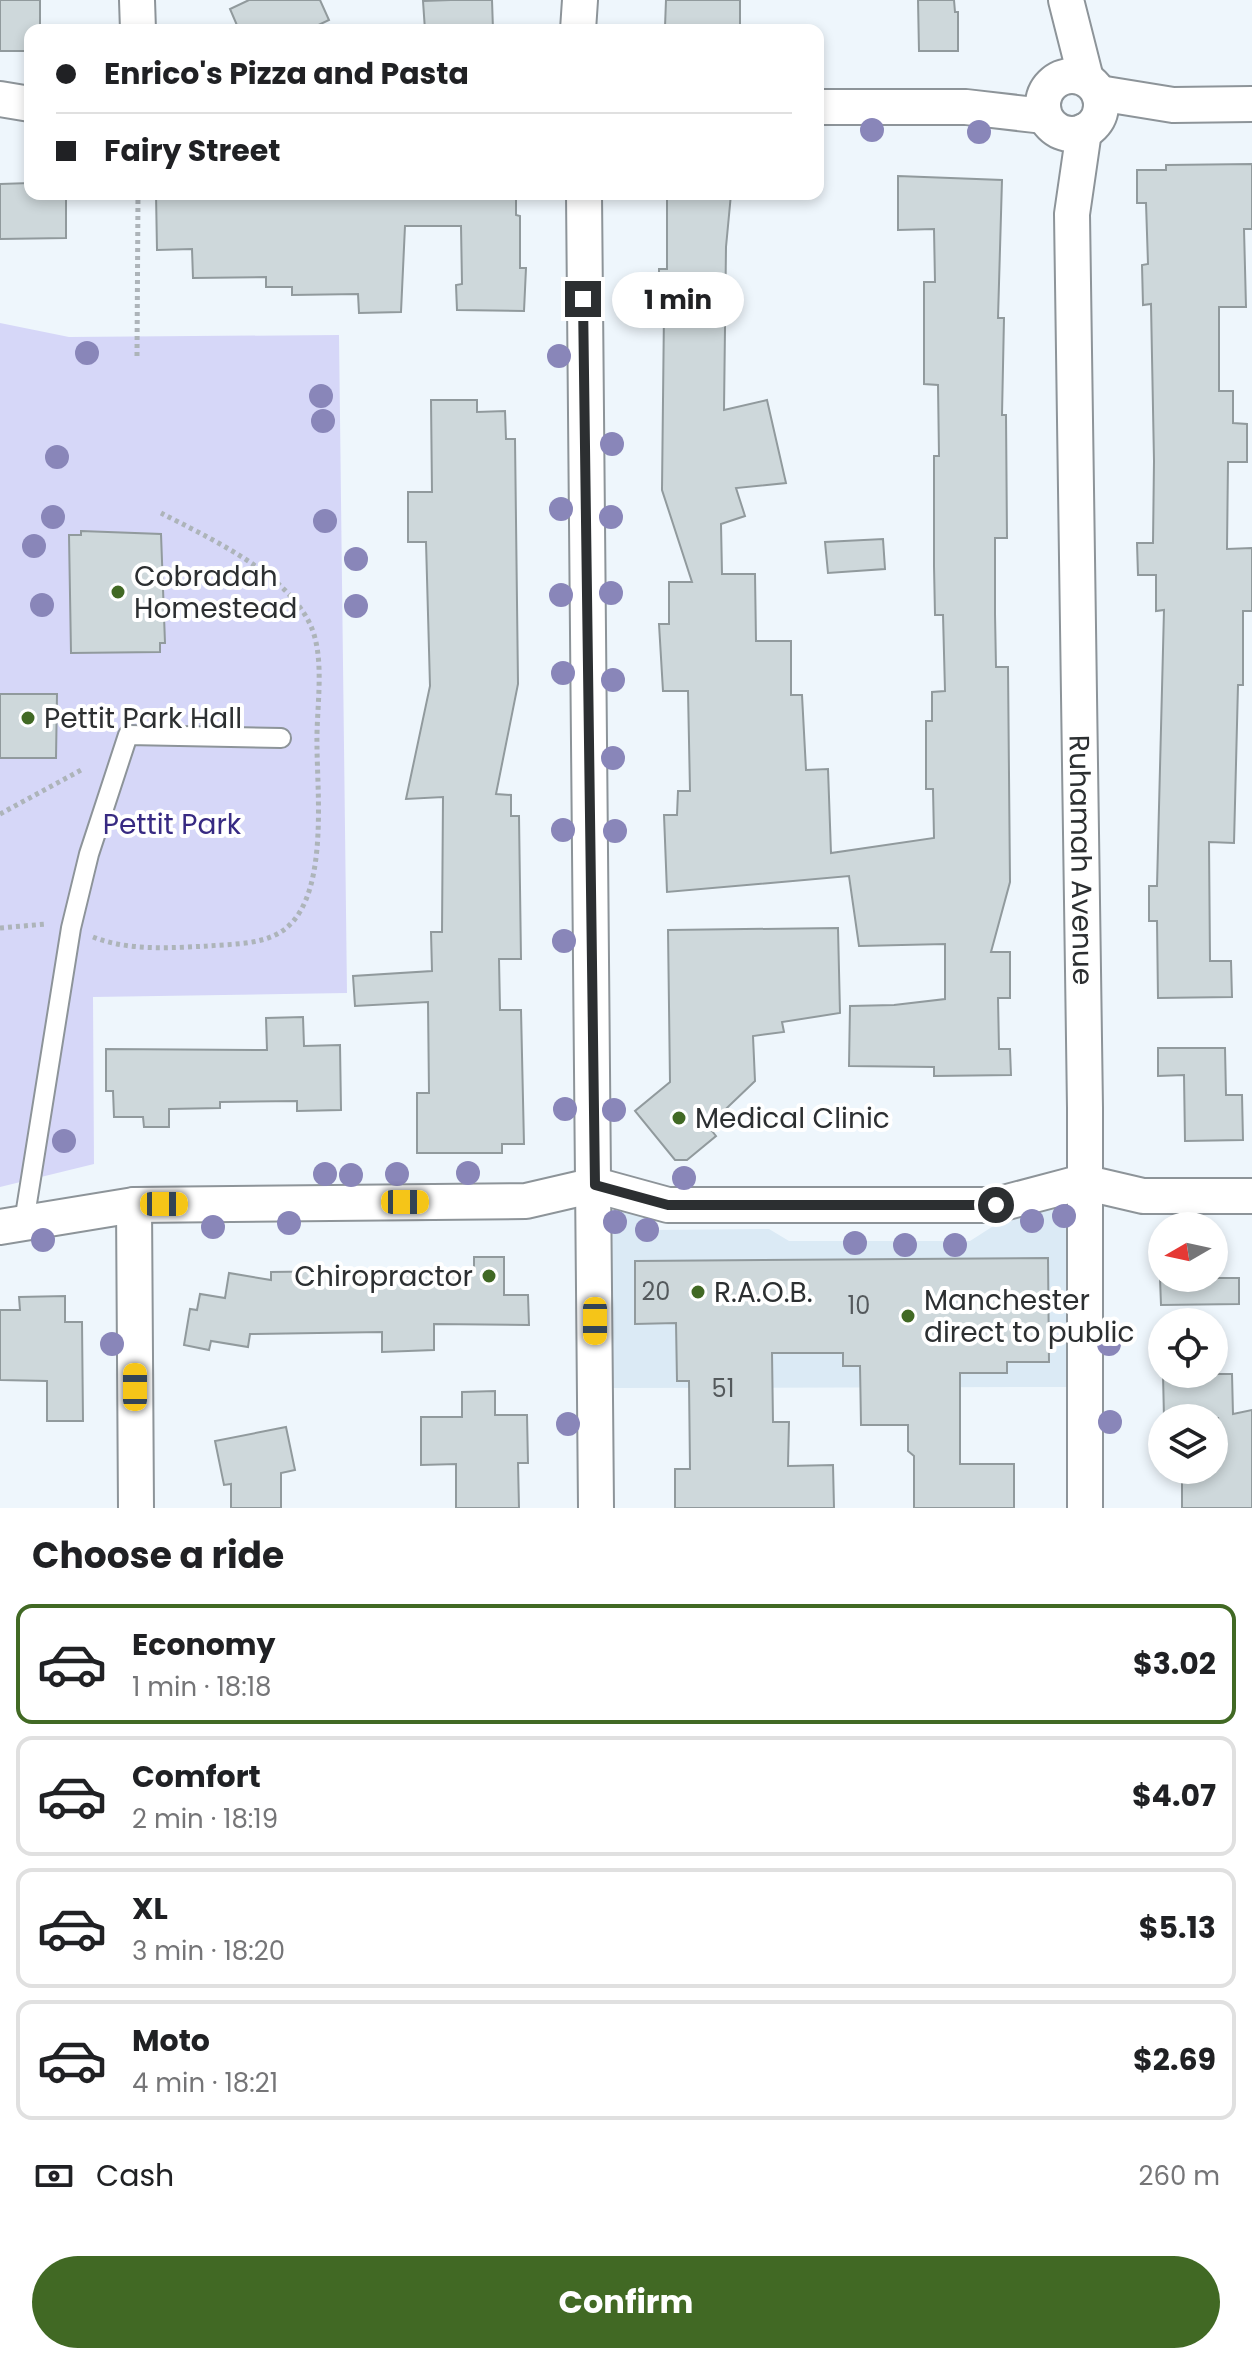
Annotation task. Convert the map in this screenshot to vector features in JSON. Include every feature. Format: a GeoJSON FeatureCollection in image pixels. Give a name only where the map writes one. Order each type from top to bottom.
{"type":"FeatureCollection","features":[{"type":"Feature","properties":{"kind":"street"},"geometry":{"type":"LineString","coordinates":[[137,0],[138,24]]}},
{"type":"Feature","properties":{"kind":"street","name":"Ruhamah Avenue"},"geometry":{"type":"LineString","coordinates":[[1066,0],[1071,105],[1085,1508]]}},
{"type":"Feature","properties":{"kind":"street"},"geometry":{"type":"LineString","coordinates":[[0,99],[24,103]]}},
{"type":"Feature","properties":{"kind":"street"},"geometry":{"type":"LineString","coordinates":[[824,107],[1252,104]]}},
{"type":"Feature","properties":{"kind":"street"},"geometry":{"type":"LineString","coordinates":[[582,200],[595,1185],[596,1508]]}},
{"type":"Feature","properties":{"kind":"street"},"geometry":{"type":"LineString","coordinates":[[12,1224],[134,1205],[526,1201],[595,1185],[668,1205],[996,1205],[1083,1182],[1143,1196],[1252,1196]]}},
{"type":"Feature","properties":{"kind":"street"},"geometry":{"type":"LineString","coordinates":[[134,1205],[136,1508]]}},
{"type":"Feature","properties":{"kind":"lane"},"geometry":{"type":"LineString","coordinates":[[12,1224],[71,928],[89,854],[128,735],[281,738]]}},
{"type":"Feature","properties":{"kind":"path"},"geometry":{"type":"LineString","coordinates":[[137,356],[138,200]]}},
{"type":"Feature","properties":{"kind":"path"},"geometry":{"type":"LineString","coordinates":[[0,928],[39,924],[71,928],[104,941],[135,946],[177,948],[253,942],[278,934],[295,920],[308,894],[319,822],[317,653],[310,624],[285,592],[247,560],[161,513]]}},
{"type":"Feature","properties":{"kind":"path"},"geometry":{"type":"LineString","coordinates":[[0,814],[83,769]]}},
{"type":"Feature","properties":{"kind":"shaded area"},"geometry":{"type":"Polygon","coordinates":[[[1057,1206],[1069,1212],[1074,1244],[1066,1248],[1067,1387],[610,1388],[609,1211],[639,1212],[653,1230],[769,1229],[789,1241],[970,1241],[1009,1216],[1057,1206]]]}},
{"type":"Feature","properties":{"kind":"green space","name":"Pettit Park"},"geometry":{"type":"Polygon","coordinates":[[[0,323],[69,337],[339,335],[347,993],[93,997],[94,1164],[0,1187],[0,323]]]}},
{"type":"Feature","properties":{"kind":"building"},"geometry":{"type":"Polygon","coordinates":[[[0,0],[40,0],[40,24],[24,24],[24,51],[0,51],[0,0]]]}},
{"type":"Feature","properties":{"kind":"building"},"geometry":{"type":"Polygon","coordinates":[[[249,0],[320,0],[329,20],[321,24],[236,24],[230,9],[249,0]]]}},
{"type":"Feature","properties":{"kind":"building"},"geometry":{"type":"Polygon","coordinates":[[[492,0],[493,24],[425,24],[423,1],[492,0]]]}},
{"type":"Feature","properties":{"kind":"building"},"geometry":{"type":"Polygon","coordinates":[[[666,0],[740,0],[740,24],[665,24],[666,0]]]}},
{"type":"Feature","properties":{"kind":"building"},"geometry":{"type":"Polygon","coordinates":[[[918,0],[954,0],[955,12],[958,12],[958,51],[919,51],[918,0]]]}},
{"type":"Feature","properties":{"kind":"building"},"geometry":{"type":"Polygon","coordinates":[[[1252,164],[1252,229],[1244,229],[1246,307],[1219,307],[1219,391],[1233,391],[1233,423],[1247,424],[1247,462],[1228,462],[1227,549],[1252,548],[1252,611],[1243,611],[1243,685],[1238,685],[1234,843],[1209,842],[1210,961],[1231,961],[1232,997],[1158,998],[1157,921],[1149,921],[1149,886],[1157,886],[1164,610],[1156,611],[1156,575],[1138,575],[1137,543],[1153,543],[1154,461],[1151,304],[1143,305],[1142,265],[1148,264],[1146,203],[1137,203],[1137,170],[1166,170],[1166,165],[1252,164]]]}},
{"type":"Feature","properties":{"kind":"building"},"geometry":{"type":"Polygon","coordinates":[[[898,176],[1002,180],[998,318],[1004,318],[1002,415],[1006,415],[1007,538],[995,538],[995,614],[996,667],[1008,667],[1010,882],[991,952],[1010,952],[1010,998],[998,998],[999,1049],[1010,1049],[1011,1075],[934,1076],[934,1067],[849,1066],[850,1006],[945,999],[945,944],[859,946],[849,876],[667,892],[664,815],[677,815],[678,791],[690,791],[688,691],[663,691],[659,624],[669,624],[669,582],[692,582],[662,490],[664,311],[659,311],[659,269],[667,269],[667,200],[730,200],[726,247],[724,410],[767,400],[786,483],[736,488],[745,516],[721,524],[722,574],[755,574],[756,641],[791,641],[791,695],[802,695],[806,770],[828,769],[831,853],[934,838],[933,789],[926,789],[926,721],[932,721],[932,692],[945,691],[943,615],[935,615],[934,456],[939,456],[938,385],[924,384],[924,282],[935,282],[934,229],[898,230],[898,176]]]}},
{"type":"Feature","properties":{"kind":"building"},"geometry":{"type":"Polygon","coordinates":[[[24,183],[24,200],[66,200],[66,238],[0,239],[0,184],[24,183]]]}},
{"type":"Feature","properties":{"kind":"building"},"geometry":{"type":"Polygon","coordinates":[[[156,200],[516,200],[516,215],[520,216],[520,268],[526,268],[524,311],[457,310],[456,285],[462,284],[461,226],[405,226],[401,312],[359,313],[358,294],[292,295],[292,287],[266,287],[266,277],[193,278],[192,249],[157,250],[156,200]]]}},
{"type":"Feature","properties":{"kind":"building"},"geometry":{"type":"Polygon","coordinates":[[[431,400],[477,400],[477,412],[505,411],[506,439],[515,439],[518,684],[496,794],[511,795],[511,816],[519,816],[521,959],[499,959],[500,1010],[521,1010],[524,1144],[502,1144],[502,1153],[417,1153],[417,1093],[429,1093],[428,1002],[355,1006],[353,976],[432,971],[431,932],[442,932],[443,797],[406,799],[430,686],[426,542],[408,542],[408,492],[432,492],[431,400]]]}},
{"type":"Feature","properties":{"kind":"building","name":"Cobradah Homestead"},"geometry":{"type":"Polygon","coordinates":[[[81,531],[161,534],[165,643],[160,643],[160,652],[71,653],[69,535],[81,535],[81,531]]]}},
{"type":"Feature","properties":{"kind":"building"},"geometry":{"type":"Polygon","coordinates":[[[883,539],[885,569],[828,573],[825,542],[883,539]]]}},
{"type":"Feature","properties":{"kind":"building","name":"Pettit Park Hall"},"geometry":{"type":"Polygon","coordinates":[[[0,694],[57,694],[56,758],[0,758],[0,694]]]}},
{"type":"Feature","properties":{"kind":"building"},"geometry":{"type":"Polygon","coordinates":[[[838,928],[840,1013],[782,1022],[784,1032],[753,1036],[755,1081],[708,1126],[716,1136],[687,1160],[675,1160],[635,1111],[670,1082],[668,930],[838,928]]]}},
{"type":"Feature","properties":{"kind":"building"},"geometry":{"type":"Polygon","coordinates":[[[303,1017],[304,1046],[340,1045],[341,1110],[297,1111],[297,1101],[220,1102],[220,1108],[169,1109],[169,1127],[144,1127],[143,1117],[114,1117],[113,1091],[106,1091],[106,1049],[267,1050],[266,1018],[303,1017]]]}},
{"type":"Feature","properties":{"kind":"building"},"geometry":{"type":"Polygon","coordinates":[[[1158,1048],[1225,1048],[1226,1095],[1242,1095],[1243,1140],[1185,1141],[1184,1075],[1158,1076],[1158,1048]]]}},
{"type":"Feature","properties":{"kind":"building"},"geometry":{"type":"Polygon","coordinates":[[[474,1257],[504,1257],[504,1295],[528,1295],[529,1325],[434,1324],[434,1350],[382,1352],[382,1332],[250,1334],[248,1347],[211,1341],[209,1350],[184,1345],[190,1309],[197,1310],[200,1294],[225,1298],[229,1273],[271,1280],[271,1272],[341,1271],[342,1277],[410,1276],[409,1271],[474,1270],[474,1257]]]}},
{"type":"Feature","properties":{"kind":"building"},"geometry":{"type":"Polygon","coordinates":[[[1048,1258],[1049,1362],[1007,1362],[1007,1373],[960,1373],[960,1464],[1014,1464],[1014,1508],[914,1508],[914,1456],[908,1451],[908,1425],[861,1425],[860,1366],[843,1366],[843,1353],[772,1353],[773,1422],[789,1422],[788,1466],[833,1465],[834,1508],[675,1508],[675,1469],[690,1469],[689,1381],[677,1381],[676,1323],[635,1324],[635,1261],[1048,1258]]]}},
{"type":"Feature","properties":{"kind":"building"},"geometry":{"type":"Polygon","coordinates":[[[1228,1278],[1239,1278],[1239,1304],[1161,1305],[1161,1292],[1228,1292],[1228,1278]]]}},
{"type":"Feature","properties":{"kind":"building"},"geometry":{"type":"Polygon","coordinates":[[[65,1296],[65,1322],[82,1322],[83,1421],[47,1421],[47,1381],[0,1380],[0,1310],[20,1310],[19,1297],[65,1296]]]}},
{"type":"Feature","properties":{"kind":"building"},"geometry":{"type":"Polygon","coordinates":[[[1228,1374],[1232,1374],[1233,1414],[1252,1410],[1252,1508],[1182,1508],[1182,1484],[1228,1484],[1228,1404],[1164,1404],[1163,1388],[1228,1388],[1228,1374]]]}},
{"type":"Feature","properties":{"kind":"building"},"geometry":{"type":"Polygon","coordinates":[[[495,1391],[495,1415],[527,1415],[528,1463],[518,1463],[519,1508],[456,1508],[456,1464],[421,1465],[421,1417],[462,1417],[462,1392],[495,1391]]]}},
{"type":"Feature","properties":{"kind":"building"},"geometry":{"type":"Polygon","coordinates":[[[286,1427],[295,1470],[281,1473],[281,1508],[231,1508],[231,1484],[224,1485],[215,1441],[286,1427]]]}},
{"type":"Feature","properties":{"kind":"place","name":"Cobradah Homestead"},"geometry":{"type":"Point","coordinates":[118,592]}},
{"type":"Feature","properties":{"kind":"place","name":"Pettit Park Hall"},"geometry":{"type":"Point","coordinates":[28,718]}},
{"type":"Feature","properties":{"kind":"place","name":"Medical Clinic"},"geometry":{"type":"Point","coordinates":[679,1118]}},
{"type":"Feature","properties":{"kind":"place","name":"Chiropractor"},"geometry":{"type":"Point","coordinates":[489,1276]}},
{"type":"Feature","properties":{"kind":"place","name":"R.A.O.B."},"geometry":{"type":"Point","coordinates":[698,1292]}},
{"type":"Feature","properties":{"kind":"place","name":"Manchester direct to public"},"geometry":{"type":"Point","coordinates":[908,1316]}},
{"type":"Feature","properties":{"kind":"route"},"geometry":{"type":"LineString","coordinates":[[583,299],[595,1185],[668,1205],[996,1205]]}}]}
